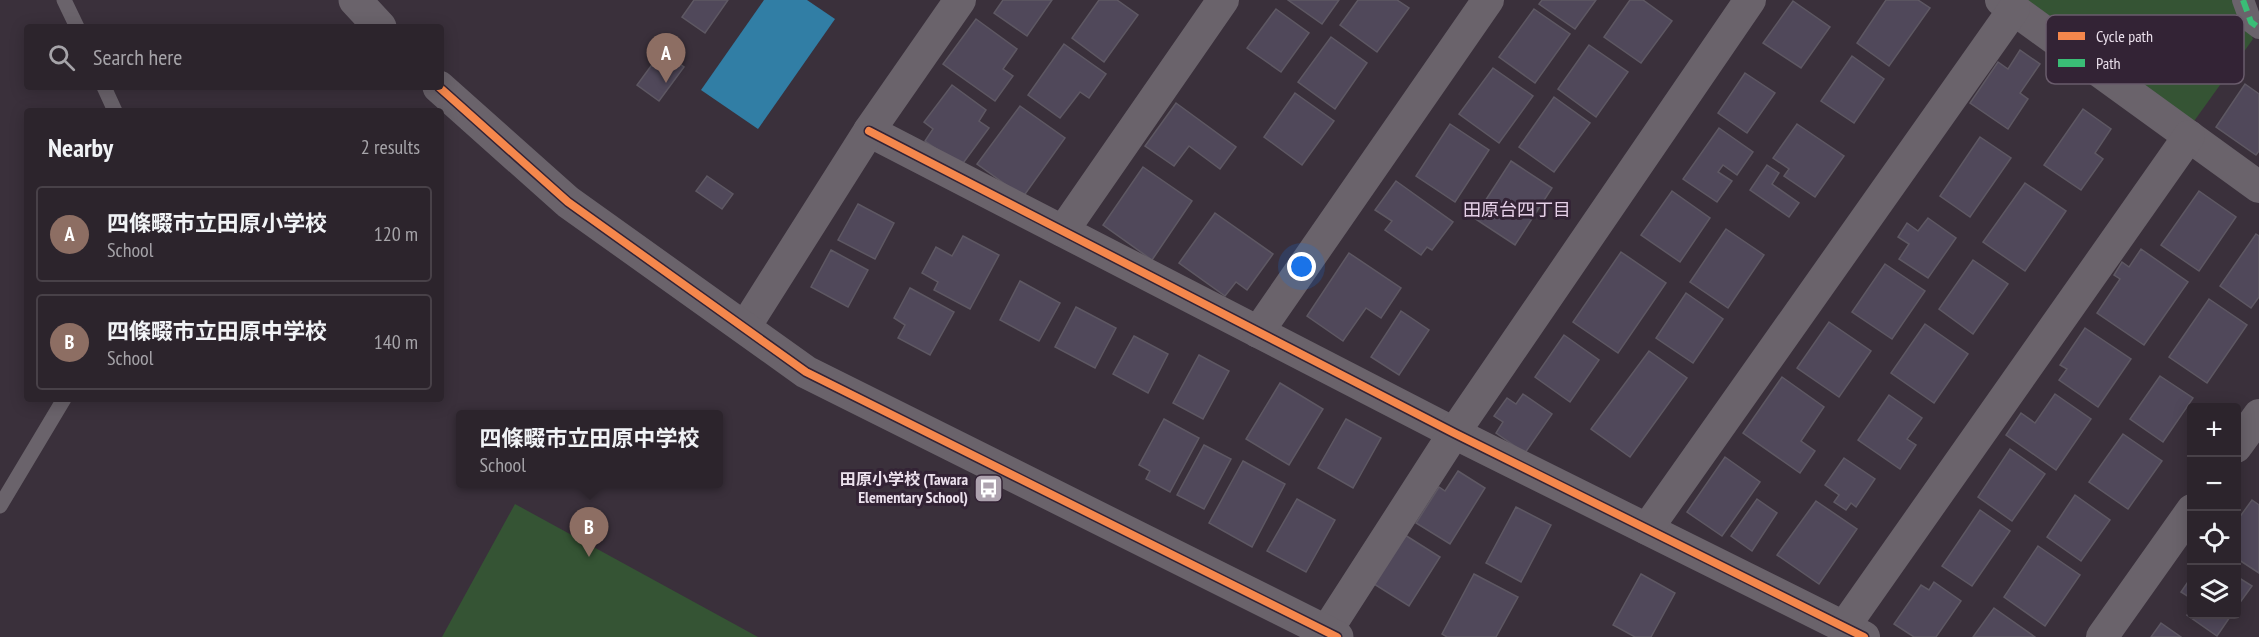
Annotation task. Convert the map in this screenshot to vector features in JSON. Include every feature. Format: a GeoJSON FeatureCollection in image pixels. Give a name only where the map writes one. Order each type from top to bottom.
{"type":"FeatureCollection","features":[{"type":"Feature","properties":{"kind":"street"},"geometry":{"type":"LineString","coordinates":[[355,0],[377,24]]}},
{"type":"Feature","properties":{"kind":"street"},"geometry":{"type":"LineString","coordinates":[[745,327],[869,131],[960,0]]}},
{"type":"Feature","properties":{"kind":"street"},"geometry":{"type":"LineString","coordinates":[[1063,231],[1223,0]]}},
{"type":"Feature","properties":{"kind":"street"},"geometry":{"type":"LineString","coordinates":[[1258,332],[1488,0]]}},
{"type":"Feature","properties":{"kind":"street"},"geometry":{"type":"LineString","coordinates":[[442,90],[568,202],[806,372],[1331,634],[1454,433],[1750,0]]}},
{"type":"Feature","properties":{"kind":"street"},"geometry":{"type":"LineString","coordinates":[[2243,0],[2251,22],[2259,28]]}},
{"type":"Feature","properties":{"kind":"street"},"geometry":{"type":"LineString","coordinates":[[1647,529],[2007,5],[2046,33]]}},
{"type":"Feature","properties":{"kind":"street"},"geometry":{"type":"LineString","coordinates":[[2117,84],[2259,187]]}},
{"type":"Feature","properties":{"kind":"street"},"geometry":{"type":"LineString","coordinates":[[869,131],[1454,433],[1854,632],[2189,136]]}},
{"type":"Feature","properties":{"kind":"street"},"geometry":{"type":"LineString","coordinates":[[2241,440],[2259,415]]}},
{"type":"Feature","properties":{"kind":"street"},"geometry":{"type":"LineString","coordinates":[[2102,637],[2191,511]]}},
{"type":"Feature","properties":{"kind":"lane"},"geometry":{"type":"LineString","coordinates":[[64,0],[75,24]]}},
{"type":"Feature","properties":{"kind":"lane"},"geometry":{"type":"LineString","coordinates":[[105,90],[114,108]]}},
{"type":"Feature","properties":{"kind":"lane"},"geometry":{"type":"LineString","coordinates":[[0,506],[62,402]]}},
{"type":"Feature","properties":{"kind":"green space"},"geometry":{"type":"Polygon","coordinates":[[[2021,0],[2237,0],[2243,15],[2046,15],[2046,18],[2021,0]]]}},
{"type":"Feature","properties":{"kind":"green space"},"geometry":{"type":"Polygon","coordinates":[[[2244,17],[2253,39],[2244,52],[2244,17]]]}},
{"type":"Feature","properties":{"kind":"green space"},"geometry":{"type":"Polygon","coordinates":[[[2137,84],[2221,84],[2192,124],[2137,84]]]}},
{"type":"Feature","properties":{"kind":"green space"},"geometry":{"type":"Polygon","coordinates":[[[515,504],[758,637],[442,637],[515,504]]]}},
{"type":"Feature","properties":{"kind":"water"},"geometry":{"type":"Polygon","coordinates":[[[764,0],[807,0],[835,19],[758,129],[701,90],[764,0]]]}},
{"type":"Feature","properties":{"kind":"building"},"geometry":{"type":"Polygon","coordinates":[[[694,0],[728,0],[705,33],[682,17],[694,0]]]}},
{"type":"Feature","properties":{"kind":"building"},"geometry":{"type":"Polygon","coordinates":[[[1003,0],[1052,0],[1027,36],[994,13],[1003,0]]]}},
{"type":"Feature","properties":{"kind":"building"},"geometry":{"type":"Polygon","coordinates":[[[1099,0],[1117,0],[1138,15],[1104,62],[1072,38],[1099,0]]]}},
{"type":"Feature","properties":{"kind":"building"},"geometry":{"type":"Polygon","coordinates":[[[1288,0],[1339,0],[1322,24],[1288,0]]]}},
{"type":"Feature","properties":{"kind":"building"},"geometry":{"type":"Polygon","coordinates":[[[1358,0],[1397,0],[1409,8],[1377,52],[1340,25],[1358,0]]]}},
{"type":"Feature","properties":{"kind":"building"},"geometry":{"type":"Polygon","coordinates":[[[1542,0],[1596,0],[1575,29],[1539,4],[1542,0]]]}},
{"type":"Feature","properties":{"kind":"building"},"geometry":{"type":"Polygon","coordinates":[[[1630,0],[1643,0],[1672,21],[1641,63],[1604,37],[1630,0]]]}},
{"type":"Feature","properties":{"kind":"building"},"geometry":{"type":"Polygon","coordinates":[[[1886,0],[1918,0],[1930,8],[1889,66],[1857,43],[1886,0]]]}},
{"type":"Feature","properties":{"kind":"building"},"geometry":{"type":"Polygon","coordinates":[[[1793,1],[1830,27],[1801,68],[1763,43],[1793,1]]]}},
{"type":"Feature","properties":{"kind":"building"},"geometry":{"type":"Polygon","coordinates":[[[1276,9],[1309,33],[1281,72],[1247,48],[1276,9]]]}},
{"type":"Feature","properties":{"kind":"building"},"geometry":{"type":"Polygon","coordinates":[[[1534,9],[1570,34],[1535,83],[1499,57],[1534,9]]]}},
{"type":"Feature","properties":{"kind":"building"},"geometry":{"type":"Polygon","coordinates":[[[976,19],[1017,49],[1003,69],[1013,76],[995,101],[943,64],[976,19]]]}},
{"type":"Feature","properties":{"kind":"building"},"geometry":{"type":"Polygon","coordinates":[[[1331,37],[1367,63],[1335,109],[1298,82],[1331,37]]]}},
{"type":"Feature","properties":{"kind":"building"},"geometry":{"type":"Polygon","coordinates":[[[1064,44],[1106,74],[1089,98],[1080,92],[1060,118],[1028,95],[1064,44]]]}},
{"type":"Feature","properties":{"kind":"building"},"geometry":{"type":"Polygon","coordinates":[[[1589,45],[1628,72],[1596,117],[1558,89],[1589,45]]]}},
{"type":"Feature","properties":{"kind":"building"},"geometry":{"type":"Polygon","coordinates":[[[2020,50],[2040,64],[2020,93],[2028,99],[2008,129],[1970,103],[1998,62],[2008,69],[2020,50]]]}},
{"type":"Feature","properties":{"kind":"building"},"geometry":{"type":"Polygon","coordinates":[[[662,51],[684,67],[659,101],[637,85],[662,51]]]}},
{"type":"Feature","properties":{"kind":"building"},"geometry":{"type":"Polygon","coordinates":[[[1852,56],[1884,79],[1854,123],[1821,101],[1852,56]]]}},
{"type":"Feature","properties":{"kind":"building"},"geometry":{"type":"Polygon","coordinates":[[[1493,68],[1533,96],[1499,143],[1459,114],[1493,68]]]}},
{"type":"Feature","properties":{"kind":"building"},"geometry":{"type":"Polygon","coordinates":[[[1745,73],[1775,93],[1747,133],[1718,113],[1745,73]]]}},
{"type":"Feature","properties":{"kind":"building"},"geometry":{"type":"Polygon","coordinates":[[[2245,84],[2259,94],[2259,151],[2256,155],[2216,127],[2245,84]]]}},
{"type":"Feature","properties":{"kind":"building"},"geometry":{"type":"Polygon","coordinates":[[[952,85],[986,110],[979,121],[989,128],[961,166],[925,141],[933,129],[924,122],[952,85]]]}},
{"type":"Feature","properties":{"kind":"building"},"geometry":{"type":"Polygon","coordinates":[[[1295,93],[1334,121],[1302,165],[1264,137],[1295,93]]]}},
{"type":"Feature","properties":{"kind":"building"},"geometry":{"type":"Polygon","coordinates":[[[1554,97],[1590,123],[1554,172],[1519,147],[1554,97]]]}},
{"type":"Feature","properties":{"kind":"building"},"geometry":{"type":"Polygon","coordinates":[[[1176,103],[1236,147],[1220,169],[1189,146],[1174,166],[1145,146],[1176,103]]]}},
{"type":"Feature","properties":{"kind":"building"},"geometry":{"type":"Polygon","coordinates":[[[1020,106],[1065,138],[1023,197],[977,164],[1020,106]]]}},
{"type":"Feature","properties":{"kind":"building"},"geometry":{"type":"Polygon","coordinates":[[[2083,109],[2111,129],[2095,153],[2103,159],[2081,190],[2044,165],[2083,109]]]}},
{"type":"Feature","properties":{"kind":"building"},"geometry":{"type":"Polygon","coordinates":[[[1450,124],[1489,150],[1455,202],[1416,176],[1450,124]]]}},
{"type":"Feature","properties":{"kind":"building"},"geometry":{"type":"Polygon","coordinates":[[[1797,124],[1844,156],[1815,197],[1784,176],[1789,169],[1773,158],[1797,124]]]}},
{"type":"Feature","properties":{"kind":"building"},"geometry":{"type":"Polygon","coordinates":[[[1719,128],[1753,152],[1737,175],[1723,165],[1718,172],[1732,181],[1717,202],[1683,179],[1719,128]]]}},
{"type":"Feature","properties":{"kind":"building"},"geometry":{"type":"Polygon","coordinates":[[[1980,137],[2011,158],[1970,217],[1940,196],[1980,137]]]}},
{"type":"Feature","properties":{"kind":"building"},"geometry":{"type":"Polygon","coordinates":[[[1511,161],[1552,188],[1515,245],[1474,218],[1511,161]]]}},
{"type":"Feature","properties":{"kind":"building"},"geometry":{"type":"Polygon","coordinates":[[[1767,165],[1779,173],[1772,184],[1799,203],[1789,217],[1750,190],[1767,165]]]}},
{"type":"Feature","properties":{"kind":"building"},"geometry":{"type":"Polygon","coordinates":[[[1143,167],[1192,201],[1152,260],[1103,225],[1143,167]]]}},
{"type":"Feature","properties":{"kind":"building"},"geometry":{"type":"Polygon","coordinates":[[[707,176],[733,194],[722,209],[696,191],[707,176]]]}},
{"type":"Feature","properties":{"kind":"building"},"geometry":{"type":"Polygon","coordinates":[[[1396,181],[1453,222],[1432,250],[1427,247],[1421,255],[1385,230],[1392,221],[1375,210],[1396,181]]]}},
{"type":"Feature","properties":{"kind":"building"},"geometry":{"type":"Polygon","coordinates":[[[2025,183],[2066,211],[2025,271],[1983,242],[2025,183]]]}},
{"type":"Feature","properties":{"kind":"building"},"geometry":{"type":"Polygon","coordinates":[[[1672,191],[1710,218],[1680,262],[1641,235],[1672,191]]]}},
{"type":"Feature","properties":{"kind":"building"},"geometry":{"type":"Polygon","coordinates":[[[2199,191],[2236,217],[2199,271],[2161,245],[2199,191]]]}},
{"type":"Feature","properties":{"kind":"building"},"geometry":{"type":"Polygon","coordinates":[[[858,204],[894,223],[875,259],[838,240],[858,204]]]}},
{"type":"Feature","properties":{"kind":"building"},"geometry":{"type":"Polygon","coordinates":[[[1215,213],[1273,254],[1247,290],[1236,282],[1225,296],[1179,263],[1215,213]]]}},
{"type":"Feature","properties":{"kind":"building"},"geometry":{"type":"Polygon","coordinates":[[[1928,218],[1956,238],[1928,278],[1899,259],[1909,244],[1898,237],[1907,223],[1918,231],[1928,218]]]}},
{"type":"Feature","properties":{"kind":"building"},"geometry":{"type":"Polygon","coordinates":[[[1726,229],[1764,255],[1728,308],[1690,282],[1726,229]]]}},
{"type":"Feature","properties":{"kind":"building"},"geometry":{"type":"Polygon","coordinates":[[[2256,234],[2259,236],[2259,297],[2251,308],[2220,286],[2256,234]]]}},
{"type":"Feature","properties":{"kind":"building"},"geometry":{"type":"Polygon","coordinates":[[[963,236],[999,255],[970,309],[934,290],[938,282],[922,273],[936,247],[952,256],[963,236]]]}},
{"type":"Feature","properties":{"kind":"building"},"geometry":{"type":"Polygon","coordinates":[[[2141,249],[2188,282],[2144,345],[2097,313],[2120,279],[2114,275],[2122,262],[2129,267],[2141,249]]]}},
{"type":"Feature","properties":{"kind":"building"},"geometry":{"type":"Polygon","coordinates":[[[831,250],[868,270],[848,307],[811,287],[831,250]]]}},
{"type":"Feature","properties":{"kind":"building"},"geometry":{"type":"Polygon","coordinates":[[[1621,252],[1666,283],[1618,353],[1573,322],[1621,252]]]}},
{"type":"Feature","properties":{"kind":"building"},"geometry":{"type":"Polygon","coordinates":[[[1349,253],[1401,288],[1381,318],[1366,308],[1343,341],[1307,316],[1349,253]]]}},
{"type":"Feature","properties":{"kind":"building"},"geometry":{"type":"Polygon","coordinates":[[[1973,260],[2008,284],[1973,334],[1939,309],[1973,260]]]}},
{"type":"Feature","properties":{"kind":"building"},"geometry":{"type":"Polygon","coordinates":[[[1885,264],[1925,291],[1892,339],[1852,312],[1885,264]]]}},
{"type":"Feature","properties":{"kind":"building"},"geometry":{"type":"Polygon","coordinates":[[[1020,281],[1060,303],[1039,341],[1000,320],[1020,281]]]}},
{"type":"Feature","properties":{"kind":"building"},"geometry":{"type":"Polygon","coordinates":[[[910,288],[954,312],[930,355],[898,338],[905,325],[894,318],[910,288]]]}},
{"type":"Feature","properties":{"kind":"building"},"geometry":{"type":"Polygon","coordinates":[[[1686,293],[1723,319],[1693,363],[1656,338],[1686,293]]]}},
{"type":"Feature","properties":{"kind":"building"},"geometry":{"type":"Polygon","coordinates":[[[2209,299],[2247,325],[2207,383],[2169,357],[2209,299]]]}},
{"type":"Feature","properties":{"kind":"building"},"geometry":{"type":"Polygon","coordinates":[[[1076,307],[1116,328],[1095,368],[1055,347],[1076,307]]]}},
{"type":"Feature","properties":{"kind":"building"},"geometry":{"type":"Polygon","coordinates":[[[1401,311],[1429,330],[1399,375],[1371,357],[1401,311]]]}},
{"type":"Feature","properties":{"kind":"building"},"geometry":{"type":"Polygon","coordinates":[[[1829,322],[1871,351],[1839,397],[1797,368],[1829,322]]]}},
{"type":"Feature","properties":{"kind":"building"},"geometry":{"type":"Polygon","coordinates":[[[1925,324],[1968,354],[1934,403],[1891,373],[1925,324]]]}},
{"type":"Feature","properties":{"kind":"building"},"geometry":{"type":"Polygon","coordinates":[[[2085,328],[2131,359],[2098,407],[2059,380],[2067,369],[2060,365],[2085,328]]]}},
{"type":"Feature","properties":{"kind":"building"},"geometry":{"type":"Polygon","coordinates":[[[1564,335],[1599,360],[1570,402],[1535,377],[1564,335]]]}},
{"type":"Feature","properties":{"kind":"building"},"geometry":{"type":"Polygon","coordinates":[[[1134,336],[1168,354],[1148,393],[1113,374],[1134,336]]]}},
{"type":"Feature","properties":{"kind":"building"},"geometry":{"type":"Polygon","coordinates":[[[1649,351],[1687,378],[1630,457],[1591,429],[1649,351]]]}},
{"type":"Feature","properties":{"kind":"building"},"geometry":{"type":"Polygon","coordinates":[[[1199,355],[1229,371],[1203,419],[1173,403],[1199,355]]]}},
{"type":"Feature","properties":{"kind":"building"},"geometry":{"type":"Polygon","coordinates":[[[2160,376],[2193,398],[2187,403],[2187,407],[2163,442],[2130,419],[2160,376]]]}},
{"type":"Feature","properties":{"kind":"building"},"geometry":{"type":"Polygon","coordinates":[[[1782,377],[1824,407],[1801,441],[1815,451],[1800,473],[1743,433],[1782,377]]]}},
{"type":"Feature","properties":{"kind":"building"},"geometry":{"type":"Polygon","coordinates":[[[1280,383],[1323,409],[1289,465],[1246,439],[1280,383]]]}},
{"type":"Feature","properties":{"kind":"building"},"geometry":{"type":"Polygon","coordinates":[[[1523,394],[1552,414],[1525,453],[1496,433],[1503,422],[1494,416],[1507,398],[1516,404],[1523,394]]]}},
{"type":"Feature","properties":{"kind":"building"},"geometry":{"type":"Polygon","coordinates":[[[2055,394],[2091,419],[2056,470],[2006,435],[2021,413],[2035,423],[2055,394]]]}},
{"type":"Feature","properties":{"kind":"building"},"geometry":{"type":"Polygon","coordinates":[[[1889,395],[1922,418],[1907,439],[1916,445],[1900,469],[1858,440],[1889,395]]]}},
{"type":"Feature","properties":{"kind":"building"},"geometry":{"type":"Polygon","coordinates":[[[1164,419],[1199,438],[1170,492],[1146,479],[1150,471],[1139,465],[1164,419]]]}},
{"type":"Feature","properties":{"kind":"building"},"geometry":{"type":"Polygon","coordinates":[[[1346,419],[1381,438],[1353,488],[1318,468],[1346,419]]]}},
{"type":"Feature","properties":{"kind":"building"},"geometry":{"type":"Polygon","coordinates":[[[2123,434],[2162,461],[2128,509],[2089,482],[2123,434]]]}},
{"type":"Feature","properties":{"kind":"building"},"geometry":{"type":"Polygon","coordinates":[[[1204,445],[1231,459],[1204,509],[1177,495],[1204,445]]]}},
{"type":"Feature","properties":{"kind":"building"},"geometry":{"type":"Polygon","coordinates":[[[2010,449],[2045,474],[2012,521],[1978,497],[2010,449]]]}},
{"type":"Feature","properties":{"kind":"building"},"geometry":{"type":"Polygon","coordinates":[[[1725,457],[1760,482],[1722,536],[1687,512],[1725,457]]]}},
{"type":"Feature","properties":{"kind":"building"},"geometry":{"type":"Polygon","coordinates":[[[1844,458],[1875,479],[1856,507],[1851,503],[1846,510],[1834,502],[1839,495],[1825,485],[1844,458]]]}},
{"type":"Feature","properties":{"kind":"building"},"geometry":{"type":"Polygon","coordinates":[[[1243,461],[1285,484],[1252,547],[1209,523],[1243,461]]]}},
{"type":"Feature","properties":{"kind":"building"},"geometry":{"type":"Polygon","coordinates":[[[1458,471],[1485,488],[1450,544],[1416,523],[1439,487],[1445,491],[1458,471]]]}},
{"type":"Feature","properties":{"kind":"building"},"geometry":{"type":"Polygon","coordinates":[[[2075,495],[2110,520],[2081,561],[2047,537],[2075,495]]]}},
{"type":"Feature","properties":{"kind":"building"},"geometry":{"type":"Polygon","coordinates":[[[1297,499],[1335,520],[1306,572],[1267,551],[1297,499]]]}},
{"type":"Feature","properties":{"kind":"building"},"geometry":{"type":"Polygon","coordinates":[[[1757,499],[1777,513],[1752,551],[1731,536],[1757,499]]]}},
{"type":"Feature","properties":{"kind":"building"},"geometry":{"type":"Polygon","coordinates":[[[2252,500],[2259,505],[2259,573],[2241,561],[2241,515],[2252,500]]]}},
{"type":"Feature","properties":{"kind":"building"},"geometry":{"type":"Polygon","coordinates":[[[1816,501],[1857,529],[1819,584],[1777,555],[1816,501]]]}},
{"type":"Feature","properties":{"kind":"building"},"geometry":{"type":"Polygon","coordinates":[[[1516,507],[1551,525],[1521,582],[1486,563],[1516,507]]]}},
{"type":"Feature","properties":{"kind":"building"},"geometry":{"type":"Polygon","coordinates":[[[1980,510],[2010,531],[1972,586],[1942,566],[1980,510]]]}},
{"type":"Feature","properties":{"kind":"building"},"geometry":{"type":"Polygon","coordinates":[[[1405,535],[1440,557],[1409,606],[1374,584],[1405,535]]]}},
{"type":"Feature","properties":{"kind":"building"},"geometry":{"type":"Polygon","coordinates":[[[2038,546],[2080,575],[2045,626],[2004,597],[2038,546]]]}},
{"type":"Feature","properties":{"kind":"building"},"geometry":{"type":"Polygon","coordinates":[[[1474,574],[1518,597],[1496,637],[1447,637],[1442,634],[1474,574]]]}},
{"type":"Feature","properties":{"kind":"building"},"geometry":{"type":"Polygon","coordinates":[[[1641,574],[1675,593],[1651,637],[1635,637],[1613,625],[1641,574]]]}},
{"type":"Feature","properties":{"kind":"building"},"geometry":{"type":"Polygon","coordinates":[[[2241,579],[2252,586],[2241,601],[2241,579]]]}},
{"type":"Feature","properties":{"kind":"building"},"geometry":{"type":"Polygon","coordinates":[[[1934,582],[1961,601],[1936,637],[1914,637],[1894,624],[1921,585],[1929,590],[1934,582]]]}},
{"type":"Feature","properties":{"kind":"building"},"geometry":{"type":"Polygon","coordinates":[[[2187,583],[2187,596],[2181,592],[2187,583]]]}},
{"type":"Feature","properties":{"kind":"building"},"geometry":{"type":"Polygon","coordinates":[[[1994,608],[2035,637],[1973,637],[1994,608]]]}},
{"type":"Feature","properties":{"kind":"building"},"geometry":{"type":"Polygon","coordinates":[[[2193,619],[2229,619],[2217,636],[2193,619]]]}},
{"type":"Feature","properties":{"kind":"building"},"geometry":{"type":"Polygon","coordinates":[[[2161,623],[2181,637],[2151,637],[2161,623]]]}},
{"type":"Feature","properties":{"kind":"marked path"},"geometry":{"type":"LineString","coordinates":[[2243,0],[2251,22],[2259,28]]}},
{"type":"Feature","properties":{"kind":"cycle path"},"geometry":{"type":"LineString","coordinates":[[442,90],[568,202],[806,372],[1337,637]]}},
{"type":"Feature","properties":{"kind":"cycle path"},"geometry":{"type":"LineString","coordinates":[[869,131],[1454,433],[1864,637]]}},
{"type":"Feature","properties":{"kind":"place","name":"四條畷市立田原小学校"},"geometry":{"type":"Point","coordinates":[666,83]}},
{"type":"Feature","properties":{"kind":"place","name":"田原小学校 (Tawara Elementary School)"},"geometry":{"type":"Point","coordinates":[989,488]}},
{"type":"Feature","properties":{"kind":"place","name":"四條畷市立田原中学校"},"geometry":{"type":"Point","coordinates":[589,557]}},
{"type":"Feature","properties":{"kind":"district","name":"田原台四丁目"},"geometry":{"type":"Point","coordinates":[1517,209]}}]}
